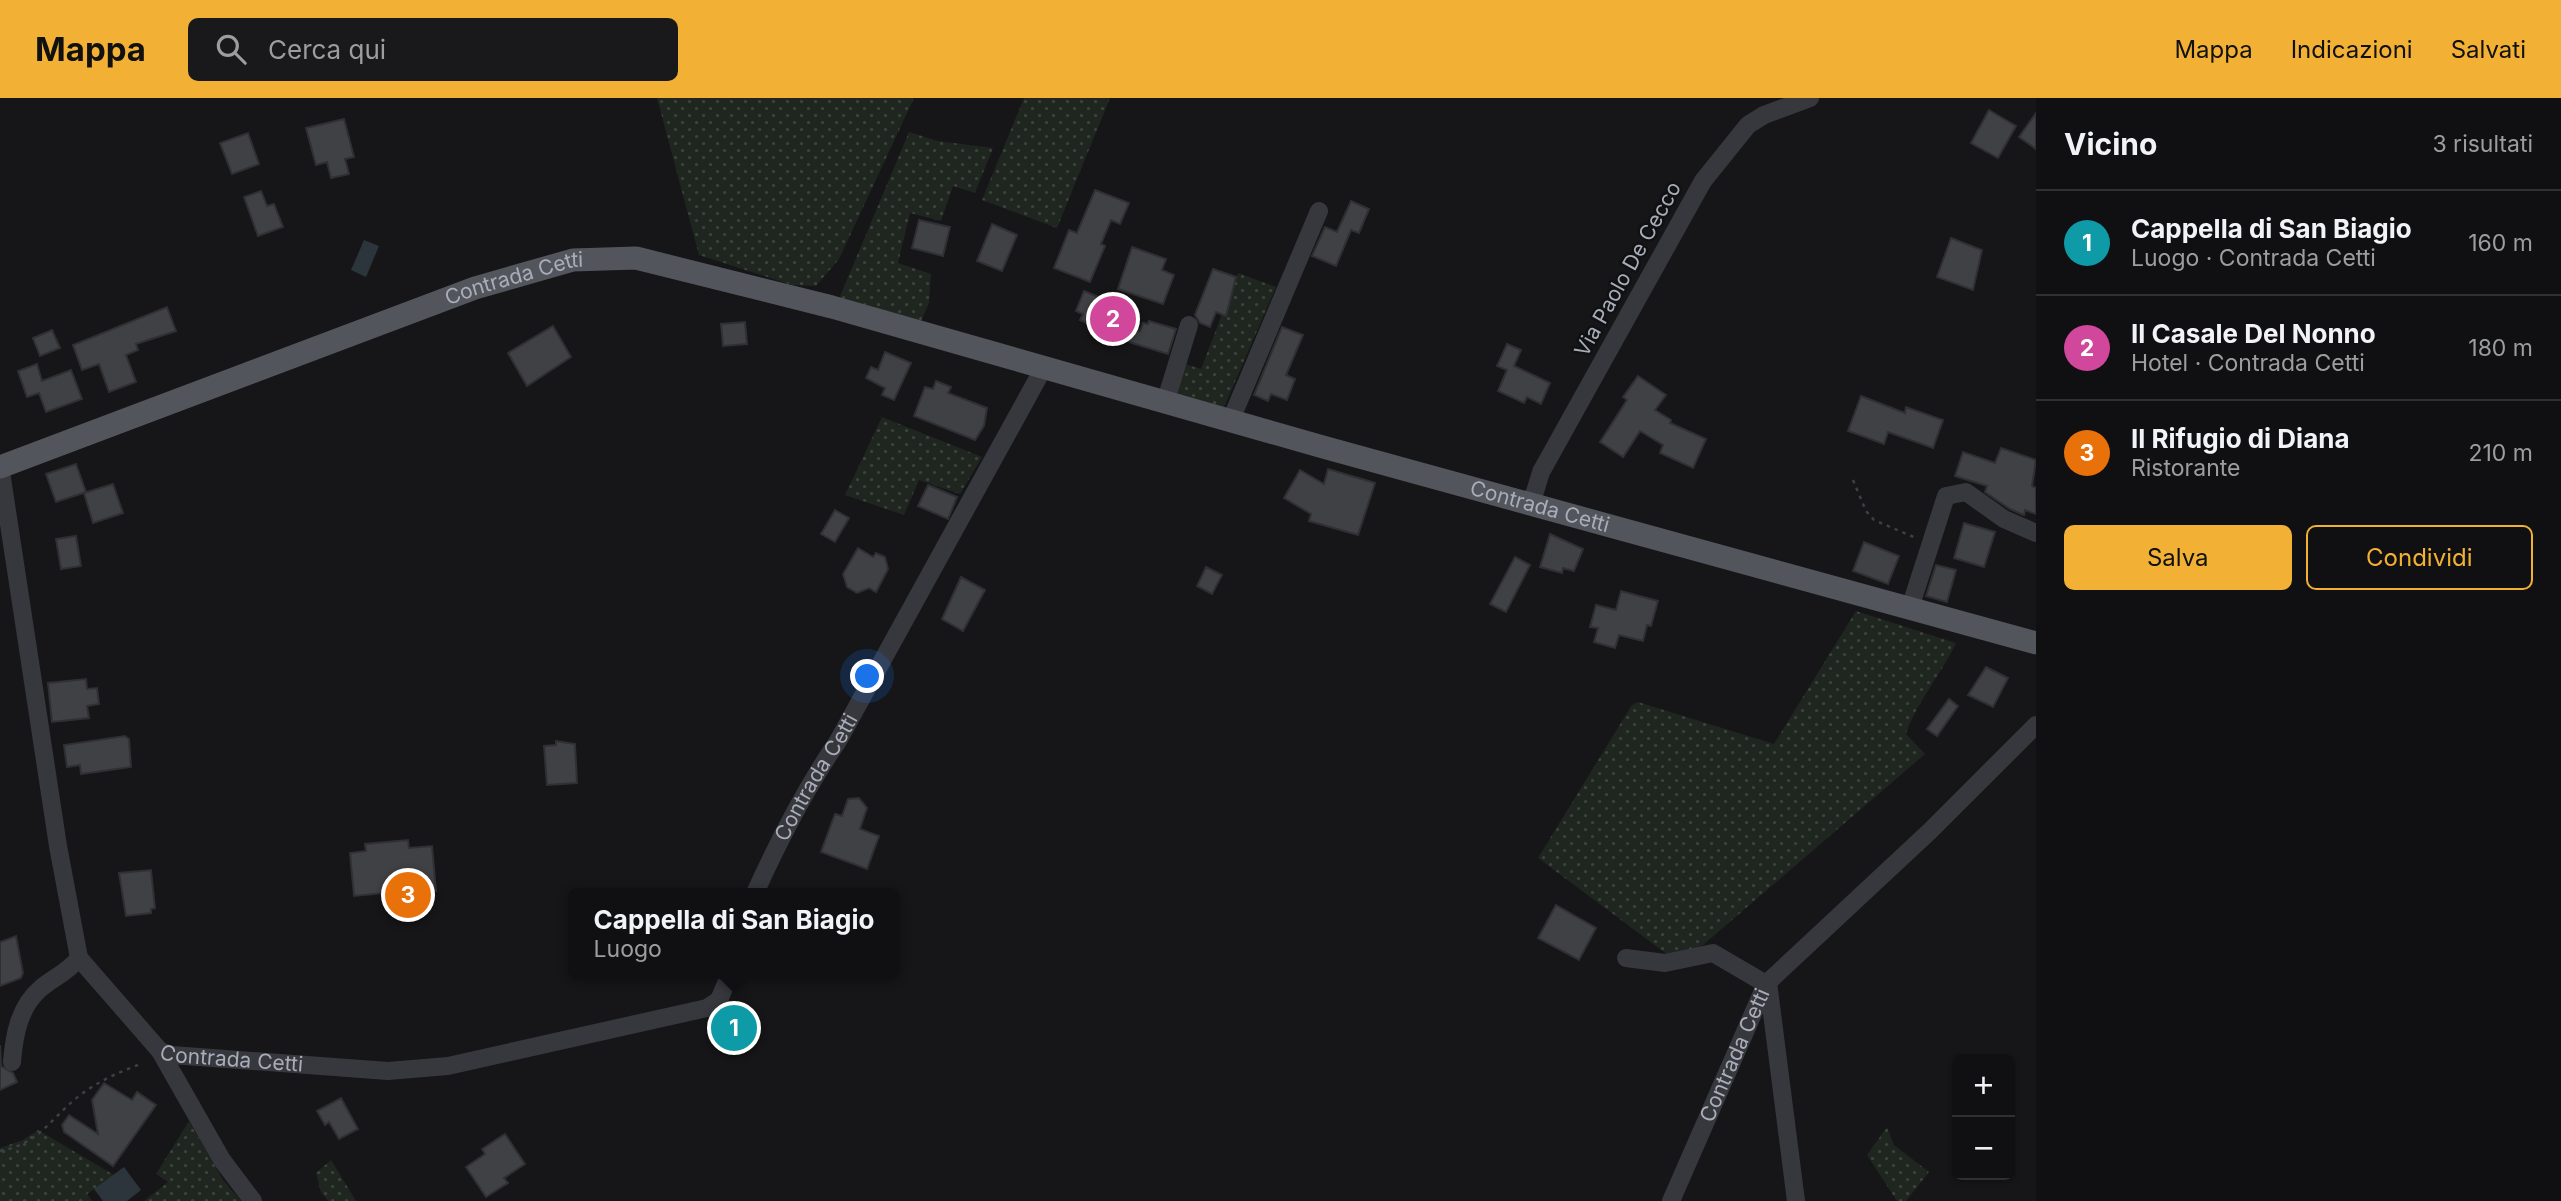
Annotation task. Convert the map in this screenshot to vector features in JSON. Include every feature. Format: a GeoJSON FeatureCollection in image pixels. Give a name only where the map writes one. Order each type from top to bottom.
{"type":"FeatureCollection","features":[{"type":"Feature","properties":{"kind":"main road","name":"Contrada Cetti"},"geometry":{"type":"LineString","coordinates":[[0,467],[450,297],[544,266],[596,257],[636,258],[711,275],[1230,422],[2036,643]]}},
{"type":"Feature","properties":{"kind":"street","name":"Via Paolo De Cecco"},"geometry":{"type":"LineString","coordinates":[[1531,505],[1541,472],[1703,181],[1748,125],[1764,115],[1811,98]]}},
{"type":"Feature","properties":{"kind":"street"},"geometry":{"type":"LineString","coordinates":[[1230,422],[1319,211]]}},
{"type":"Feature","properties":{"kind":"street"},"geometry":{"type":"LineString","coordinates":[[1164,403],[1189,325]]}},
{"type":"Feature","properties":{"kind":"street","name":"Contrada Cetti"},"geometry":{"type":"LineString","coordinates":[[757,888],[779,840],[814,776],[838,741],[1043,369]]}},
{"type":"Feature","properties":{"kind":"street","name":"Contrada Cetti"},"geometry":{"type":"LineString","coordinates":[[0,467],[58,846],[79,958],[160,1051],[172,1055],[388,1071],[449,1066],[707,1008],[719,1000],[728,979]]}},
{"type":"Feature","properties":{"kind":"street"},"geometry":{"type":"LineString","coordinates":[[1910,608],[1946,496],[1953,492],[1966,492],[2004,519],[2036,533]]}},
{"type":"Feature","properties":{"kind":"street","name":"Contrada Cetti"},"geometry":{"type":"LineString","coordinates":[[1671,1201],[1767,983],[1930,831],[2036,725]]}},
{"type":"Feature","properties":{"kind":"street"},"geometry":{"type":"LineString","coordinates":[[1626,958],[1664,963],[1713,953],[1767,983],[1796,1201]]}},
{"type":"Feature","properties":{"kind":"street"},"geometry":{"type":"LineString","coordinates":[[12,1062],[21,1015],[30,999],[70,969],[79,958]]}},
{"type":"Feature","properties":{"kind":"street"},"geometry":{"type":"LineString","coordinates":[[160,1051],[222,1160],[253,1201]]}},
{"type":"Feature","properties":{"kind":"path"},"geometry":{"type":"LineString","coordinates":[[1853,480],[1866,511],[1874,520],[1915,536],[1926,559]]}},
{"type":"Feature","properties":{"kind":"path"},"geometry":{"type":"LineString","coordinates":[[0,1152],[20,1148],[37,1137],[80,1095],[99,1082],[138,1065]]}},
{"type":"Feature","properties":{"kind":"shaded area"},"geometry":{"type":"Polygon","coordinates":[[[657,98],[914,98],[839,259],[816,286],[792,285],[699,255],[657,98]]]}},
{"type":"Feature","properties":{"kind":"shaded area"},"geometry":{"type":"Polygon","coordinates":[[[1024,98],[1110,98],[1057,228],[982,200],[1024,98]]]}},
{"type":"Feature","properties":{"kind":"shaded area"},"geometry":{"type":"Polygon","coordinates":[[[909,132],[938,141],[993,148],[975,193],[953,186],[941,221],[910,213],[898,263],[931,274],[929,303],[919,326],[838,301],[909,132]]]}},
{"type":"Feature","properties":{"kind":"shaded area"},"geometry":{"type":"Polygon","coordinates":[[[364,240],[379,246],[366,277],[351,270],[364,240]]]}},
{"type":"Feature","properties":{"kind":"shaded area"},"geometry":{"type":"Polygon","coordinates":[[[1238,273],[1276,287],[1222,412],[1171,398],[1185,364],[1201,369],[1238,273]]]}},
{"type":"Feature","properties":{"kind":"shaded area"},"geometry":{"type":"Polygon","coordinates":[[[882,417],[982,457],[960,494],[919,480],[904,515],[845,495],[882,417]]]}},
{"type":"Feature","properties":{"kind":"shaded area"},"geometry":{"type":"Polygon","coordinates":[[[1856,611],[1956,643],[1906,734],[1925,754],[1703,945],[1672,958],[1538,858],[1632,705],[1638,702],[1774,744],[1856,611]]]}},
{"type":"Feature","properties":{"kind":"shaded area"},"geometry":{"type":"Polygon","coordinates":[[[189,1121],[223,1180],[241,1201],[144,1201],[168,1182],[156,1174],[189,1121]]]}},
{"type":"Feature","properties":{"kind":"shaded area"},"geometry":{"type":"Polygon","coordinates":[[[1887,1127],[1894,1145],[1929,1172],[1906,1201],[1897,1201],[1867,1155],[1887,1127]]]}},
{"type":"Feature","properties":{"kind":"shaded area"},"geometry":{"type":"Polygon","coordinates":[[[38,1130],[114,1175],[87,1194],[92,1201],[0,1201],[0,1148],[23,1140],[38,1130]]]}},
{"type":"Feature","properties":{"kind":"shaded area"},"geometry":{"type":"Polygon","coordinates":[[[331,1160],[356,1201],[328,1201],[321,1192],[316,1173],[331,1160]]]}},
{"type":"Feature","properties":{"kind":"shaded area"},"geometry":{"type":"Polygon","coordinates":[[[124,1167],[141,1190],[127,1201],[103,1201],[94,1189],[124,1167]]]}},
{"type":"Feature","properties":{"kind":"building"},"geometry":{"type":"Polygon","coordinates":[[[1989,110],[2016,126],[1998,158],[1971,143],[1989,110]]]}},
{"type":"Feature","properties":{"kind":"building"},"geometry":{"type":"Polygon","coordinates":[[[2036,113],[2036,149],[2019,137],[2036,113]]]}},
{"type":"Feature","properties":{"kind":"building"},"geometry":{"type":"Polygon","coordinates":[[[344,119],[354,157],[345,159],[349,174],[331,178],[327,162],[316,165],[306,128],[344,119]]]}},
{"type":"Feature","properties":{"kind":"building"},"geometry":{"type":"Polygon","coordinates":[[[248,133],[259,164],[232,174],[220,143],[248,133]]]}},
{"type":"Feature","properties":{"kind":"building"},"geometry":{"type":"Polygon","coordinates":[[[1095,190],[1129,203],[1120,224],[1111,220],[1101,244],[1105,246],[1090,282],[1054,268],[1069,230],[1077,233],[1095,190]]]}},
{"type":"Feature","properties":{"kind":"building"},"geometry":{"type":"Polygon","coordinates":[[[261,191],[267,206],[274,204],[283,227],[258,236],[244,197],[261,191]]]}},
{"type":"Feature","properties":{"kind":"building"},"geometry":{"type":"Polygon","coordinates":[[[1351,201],[1369,209],[1359,233],[1351,230],[1336,266],[1312,256],[1325,227],[1337,232],[1351,201]]]}},
{"type":"Feature","properties":{"kind":"building"},"geometry":{"type":"Polygon","coordinates":[[[919,220],[950,227],[943,256],[912,248],[919,220]]]}},
{"type":"Feature","properties":{"kind":"building"},"geometry":{"type":"Polygon","coordinates":[[[992,224],[1017,235],[1002,271],[977,261],[992,224]]]}},
{"type":"Feature","properties":{"kind":"building"},"geometry":{"type":"Polygon","coordinates":[[[1951,238],[1982,250],[1973,290],[1937,277],[1951,238]]]}},
{"type":"Feature","properties":{"kind":"building"},"geometry":{"type":"Polygon","coordinates":[[[1132,247],[1166,259],[1162,270],[1174,275],[1163,304],[1118,289],[1132,247]]]}},
{"type":"Feature","properties":{"kind":"building"},"geometry":{"type":"Polygon","coordinates":[[[1213,269],[1236,277],[1226,316],[1216,312],[1210,327],[1200,323],[1195,315],[1213,269]]]}},
{"type":"Feature","properties":{"kind":"building"},"geometry":{"type":"Polygon","coordinates":[[[1084,291],[1123,307],[1115,324],[1140,331],[1143,323],[1148,324],[1149,321],[1176,329],[1168,354],[1132,343],[1080,320],[1083,314],[1076,311],[1084,291]]]}},
{"type":"Feature","properties":{"kind":"building"},"geometry":{"type":"Polygon","coordinates":[[[167,307],[176,331],[136,344],[138,350],[126,355],[136,382],[109,392],[99,364],[82,370],[73,345],[167,307]]]}},
{"type":"Feature","properties":{"kind":"building"},"geometry":{"type":"Polygon","coordinates":[[[745,322],[747,344],[723,346],[721,324],[745,322]]]}},
{"type":"Feature","properties":{"kind":"building"},"geometry":{"type":"Polygon","coordinates":[[[553,326],[571,357],[527,386],[508,353],[553,326]]]}},
{"type":"Feature","properties":{"kind":"building"},"geometry":{"type":"Polygon","coordinates":[[[1282,327],[1303,335],[1286,375],[1295,379],[1287,400],[1271,394],[1268,401],[1254,395],[1282,327]]]}},
{"type":"Feature","properties":{"kind":"building"},"geometry":{"type":"Polygon","coordinates":[[[52,330],[60,348],[40,356],[33,338],[52,330]]]}},
{"type":"Feature","properties":{"kind":"building"},"geometry":{"type":"Polygon","coordinates":[[[1507,344],[1521,350],[1514,366],[1550,383],[1541,404],[1527,397],[1524,403],[1498,391],[1507,370],[1497,366],[1507,344]]]}},
{"type":"Feature","properties":{"kind":"building"},"geometry":{"type":"Polygon","coordinates":[[[885,352],[911,363],[894,400],[882,395],[885,388],[866,378],[871,367],[878,370],[885,352]]]}},
{"type":"Feature","properties":{"kind":"building"},"geometry":{"type":"Polygon","coordinates":[[[37,364],[42,381],[71,370],[82,399],[46,412],[39,393],[27,397],[18,371],[37,364]]]}},
{"type":"Feature","properties":{"kind":"building"},"geometry":{"type":"Polygon","coordinates":[[[1638,376],[1666,395],[1655,410],[1671,420],[1670,423],[1706,439],[1693,468],[1660,453],[1663,445],[1640,431],[1623,457],[1600,442],[1627,400],[1623,397],[1638,376]]]}},
{"type":"Feature","properties":{"kind":"building"},"geometry":{"type":"Polygon","coordinates":[[[936,381],[951,387],[948,393],[987,408],[984,426],[975,440],[914,416],[925,387],[933,389],[936,381]]]}},
{"type":"Feature","properties":{"kind":"building"},"geometry":{"type":"Polygon","coordinates":[[[1861,396],[1905,413],[1906,407],[1943,420],[1933,448],[1888,432],[1884,444],[1848,431],[1861,396]]]}},
{"type":"Feature","properties":{"kind":"building"},"geometry":{"type":"Polygon","coordinates":[[[2001,448],[2036,460],[2032,486],[2036,488],[2036,514],[2025,510],[2024,515],[2010,509],[1985,492],[1987,486],[1955,476],[1963,452],[1995,463],[2001,448]]]}},
{"type":"Feature","properties":{"kind":"building"},"geometry":{"type":"Polygon","coordinates":[[[76,464],[86,492],[56,502],[46,474],[76,464]]]}},
{"type":"Feature","properties":{"kind":"building"},"geometry":{"type":"Polygon","coordinates":[[[1328,469],[1375,483],[1358,535],[1309,521],[1311,514],[1284,498],[1300,470],[1324,484],[1328,469]]]}},
{"type":"Feature","properties":{"kind":"building"},"geometry":{"type":"Polygon","coordinates":[[[113,484],[123,513],[93,523],[84,493],[113,484]]]}},
{"type":"Feature","properties":{"kind":"building"},"geometry":{"type":"Polygon","coordinates":[[[928,485],[957,497],[948,519],[918,506],[928,485]]]}},
{"type":"Feature","properties":{"kind":"building"},"geometry":{"type":"Polygon","coordinates":[[[835,510],[849,518],[835,542],[821,534],[835,510]]]}},
{"type":"Feature","properties":{"kind":"building"},"geometry":{"type":"Polygon","coordinates":[[[1964,523],[1995,532],[1984,567],[1954,558],[1964,523]]]}},
{"type":"Feature","properties":{"kind":"building"},"geometry":{"type":"Polygon","coordinates":[[[1550,534],[1583,549],[1574,571],[1563,568],[1562,573],[1540,567],[1550,534]]]}},
{"type":"Feature","properties":{"kind":"building"},"geometry":{"type":"Polygon","coordinates":[[[76,536],[81,566],[61,569],[56,539],[76,536]]]}},
{"type":"Feature","properties":{"kind":"building"},"geometry":{"type":"Polygon","coordinates":[[[1864,542],[1899,556],[1888,584],[1853,571],[1864,542]]]}},
{"type":"Feature","properties":{"kind":"building"},"geometry":{"type":"Polygon","coordinates":[[[858,548],[873,557],[876,553],[885,557],[888,569],[876,592],[869,588],[857,593],[847,587],[843,574],[858,548]]]}},
{"type":"Feature","properties":{"kind":"building"},"geometry":{"type":"Polygon","coordinates":[[[1515,557],[1530,565],[1506,612],[1490,604],[1515,557]]]}},
{"type":"Feature","properties":{"kind":"building"},"geometry":{"type":"Polygon","coordinates":[[[1936,565],[1956,570],[1947,602],[1926,596],[1936,565]]]}},
{"type":"Feature","properties":{"kind":"building"},"geometry":{"type":"Polygon","coordinates":[[[1206,567],[1222,575],[1212,594],[1197,586],[1206,567]]]}},
{"type":"Feature","properties":{"kind":"building"},"geometry":{"type":"Polygon","coordinates":[[[961,577],[985,590],[963,631],[942,619],[961,577]]]}},
{"type":"Feature","properties":{"kind":"building"},"geometry":{"type":"Polygon","coordinates":[[[1621,591],[1658,601],[1651,626],[1647,625],[1643,641],[1619,635],[1615,648],[1594,642],[1598,628],[1590,627],[1596,605],[1616,610],[1621,591]]]}},
{"type":"Feature","properties":{"kind":"building"},"geometry":{"type":"Polygon","coordinates":[[[1986,667],[2008,678],[1993,707],[1968,695],[1986,667]]]}},
{"type":"Feature","properties":{"kind":"building"},"geometry":{"type":"Polygon","coordinates":[[[86,679],[87,689],[97,688],[99,704],[87,706],[89,718],[52,722],[48,683],[86,679]]]}},
{"type":"Feature","properties":{"kind":"building"},"geometry":{"type":"Polygon","coordinates":[[[1949,699],[1958,706],[1937,736],[1927,729],[1949,699]]]}},
{"type":"Feature","properties":{"kind":"building"},"geometry":{"type":"Polygon","coordinates":[[[125,736],[129,739],[131,767],[81,774],[80,765],[67,767],[64,745],[125,736]]]}},
{"type":"Feature","properties":{"kind":"building"},"geometry":{"type":"Polygon","coordinates":[[[556,741],[575,744],[577,783],[547,785],[544,746],[556,745],[556,741]]]}},
{"type":"Feature","properties":{"kind":"building"},"geometry":{"type":"Polygon","coordinates":[[[859,798],[867,808],[860,829],[879,836],[867,869],[821,852],[835,814],[842,816],[848,799],[859,798]]]}},
{"type":"Feature","properties":{"kind":"building"},"geometry":{"type":"Polygon","coordinates":[[[408,840],[409,848],[432,846],[436,891],[416,892],[416,898],[385,901],[384,893],[354,896],[350,853],[366,851],[365,844],[408,840]]]}},
{"type":"Feature","properties":{"kind":"building"},"geometry":{"type":"Polygon","coordinates":[[[151,870],[155,908],[151,909],[151,913],[126,916],[119,873],[151,870]]]}},
{"type":"Feature","properties":{"kind":"building"},"geometry":{"type":"Polygon","coordinates":[[[1556,905],[1596,928],[1579,960],[1538,938],[1556,905]]]}},
{"type":"Feature","properties":{"kind":"building"},"geometry":{"type":"Polygon","coordinates":[[[16,936],[23,973],[21,978],[0,986],[0,942],[16,936]]]}},
{"type":"Feature","properties":{"kind":"building"},"geometry":{"type":"Polygon","coordinates":[[[723,1017],[747,1019],[745,1034],[722,1032],[723,1017]]]}},
{"type":"Feature","properties":{"kind":"building"},"geometry":{"type":"Polygon","coordinates":[[[0,1045],[1,1066],[13,1073],[17,1082],[0,1090],[0,1045]]]}},
{"type":"Feature","properties":{"kind":"building"},"geometry":{"type":"Polygon","coordinates":[[[104,1083],[132,1100],[137,1092],[156,1105],[113,1166],[64,1132],[62,1125],[69,1115],[98,1134],[92,1100],[104,1083]]]}},
{"type":"Feature","properties":{"kind":"building"},"geometry":{"type":"Polygon","coordinates":[[[341,1098],[358,1129],[339,1139],[329,1122],[325,1125],[317,1111],[341,1098]]]}},
{"type":"Feature","properties":{"kind":"building"},"geometry":{"type":"Polygon","coordinates":[[[505,1134],[525,1164],[504,1178],[508,1183],[486,1197],[466,1167],[485,1154],[482,1149],[505,1134]]]}},
{"type":"Feature","properties":{"kind":"place","name":"Il Casale Del Nonno"},"geometry":{"type":"Point","coordinates":[1113,319]}},
{"type":"Feature","properties":{"kind":"place","name":"Il Rifugio di Diana"},"geometry":{"type":"Point","coordinates":[408,895]}},
{"type":"Feature","properties":{"kind":"place","name":"Cappella di San Biagio"},"geometry":{"type":"Point","coordinates":[734,1028]}}]}
